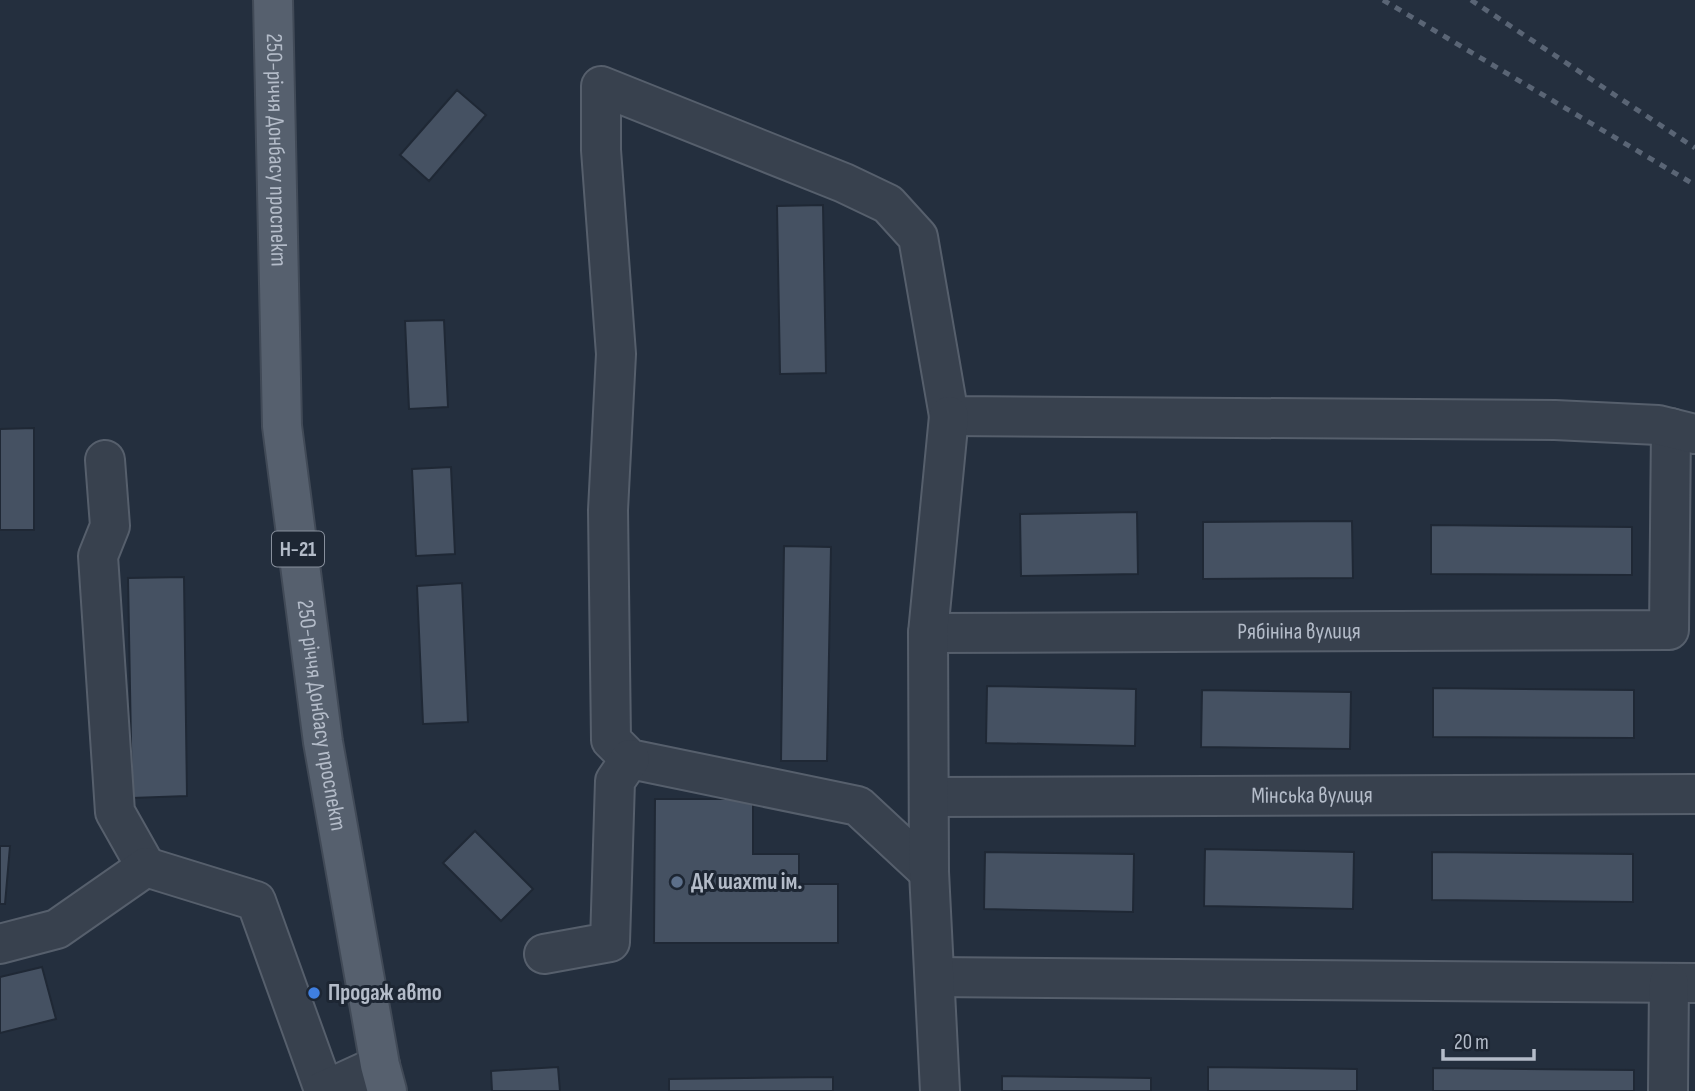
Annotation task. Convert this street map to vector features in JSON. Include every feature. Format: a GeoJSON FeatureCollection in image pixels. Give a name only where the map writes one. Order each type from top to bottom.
{"type":"FeatureCollection","features":[{"type":"Feature","properties":{"kind":"main road","name":"250-річчя Донбасу проспект"},"geometry":{"type":"LineString","coordinates":[[273,0],[282,426],[323,742],[383,1078]]}},
{"type":"Feature","properties":{"kind":"street"},"geometry":{"type":"LineString","coordinates":[[929,872],[858,806],[630,759],[611,740],[608,510],[616,354],[601,150],[601,86],[844,183],[888,204],[918,237],[949,416],[928,633],[929,872],[940,1091]]}},
{"type":"Feature","properties":{"kind":"street"},"geometry":{"type":"LineString","coordinates":[[949,416],[1555,420],[1658,425],[1683,431]]}},
{"type":"Feature","properties":{"kind":"street","name":"Рябініна вулиця"},"geometry":{"type":"LineString","coordinates":[[928,633],[1669,630],[1683,431]]}},
{"type":"Feature","properties":{"kind":"street"},"geometry":{"type":"LineString","coordinates":[[105,460],[110,526],[98,556],[115,812],[146,867],[256,901],[323,1091],[383,1078]]}},
{"type":"Feature","properties":{"kind":"street"},"geometry":{"type":"LineString","coordinates":[[544,954],[610,942],[615,781],[630,759]]}},
{"type":"Feature","properties":{"kind":"street","name":"Мінська вулиця"},"geometry":{"type":"LineString","coordinates":[[929,797],[1695,794]]}},
{"type":"Feature","properties":{"kind":"street"},"geometry":{"type":"LineString","coordinates":[[0,944],[57,929],[146,867]]}},
{"type":"Feature","properties":{"kind":"street"},"geometry":{"type":"LineString","coordinates":[[935,977],[1682,983],[1668,1091]]}},
{"type":"Feature","properties":{"kind":"building"},"geometry":{"type":"Polygon","coordinates":[[[457,90],[486,115],[429,181],[400,155],[457,90]]]}},
{"type":"Feature","properties":{"kind":"building"},"geometry":{"type":"Polygon","coordinates":[[[823,205],[826,373],[780,374],[777,206],[823,205]]]}},
{"type":"Feature","properties":{"kind":"building"},"geometry":{"type":"Polygon","coordinates":[[[444,320],[448,407],[409,409],[405,321],[444,320]]]}},
{"type":"Feature","properties":{"kind":"building"},"geometry":{"type":"Polygon","coordinates":[[[34,428],[34,530],[0,530],[0,429],[34,428]]]}},
{"type":"Feature","properties":{"kind":"building"},"geometry":{"type":"Polygon","coordinates":[[[451,467],[455,554],[416,556],[412,469],[451,467]]]}},
{"type":"Feature","properties":{"kind":"building"},"geometry":{"type":"Polygon","coordinates":[[[1137,512],[1138,574],[1021,576],[1020,514],[1137,512]]]}},
{"type":"Feature","properties":{"kind":"building"},"geometry":{"type":"Polygon","coordinates":[[[1352,521],[1353,578],[1203,579],[1203,522],[1352,521]]]}},
{"type":"Feature","properties":{"kind":"building"},"geometry":{"type":"Polygon","coordinates":[[[1431,525],[1632,527],[1632,575],[1431,574],[1431,525]]]}},
{"type":"Feature","properties":{"kind":"building"},"geometry":{"type":"Polygon","coordinates":[[[784,546],[831,547],[827,761],[781,761],[784,546]]]}},
{"type":"Feature","properties":{"kind":"building"},"geometry":{"type":"Polygon","coordinates":[[[184,577],[187,796],[132,798],[128,578],[184,577]]]}},
{"type":"Feature","properties":{"kind":"building"},"geometry":{"type":"Polygon","coordinates":[[[462,583],[468,722],[423,724],[417,586],[462,583]]]}},
{"type":"Feature","properties":{"kind":"building"},"geometry":{"type":"Polygon","coordinates":[[[987,686],[1136,689],[1135,746],[986,743],[987,686]]]}},
{"type":"Feature","properties":{"kind":"building"},"geometry":{"type":"Polygon","coordinates":[[[1433,688],[1634,690],[1634,738],[1433,737],[1433,688]]]}},
{"type":"Feature","properties":{"kind":"building"},"geometry":{"type":"Polygon","coordinates":[[[1202,690],[1351,692],[1350,749],[1201,747],[1202,690]]]}},
{"type":"Feature","properties":{"kind":"building"},"geometry":{"type":"Polygon","coordinates":[[[655,799],[753,799],[753,854],[799,854],[799,884],[838,884],[838,943],[654,943],[655,799]]]}},
{"type":"Feature","properties":{"kind":"building"},"geometry":{"type":"Polygon","coordinates":[[[475,831],[533,889],[501,921],[443,863],[475,831]]]}},
{"type":"Feature","properties":{"kind":"building"},"geometry":{"type":"Polygon","coordinates":[[[0,846],[10,846],[5,904],[0,904],[0,846]]]}},
{"type":"Feature","properties":{"kind":"building"},"geometry":{"type":"Polygon","coordinates":[[[1205,849],[1354,852],[1353,909],[1204,906],[1205,849]]]}},
{"type":"Feature","properties":{"kind":"building"},"geometry":{"type":"Polygon","coordinates":[[[985,852],[1134,854],[1133,912],[984,909],[985,852]]]}},
{"type":"Feature","properties":{"kind":"building"},"geometry":{"type":"Polygon","coordinates":[[[1432,852],[1633,854],[1633,902],[1432,900],[1432,852]]]}},
{"type":"Feature","properties":{"kind":"building"},"geometry":{"type":"Polygon","coordinates":[[[42,967],[56,1019],[0,1033],[0,977],[42,967]]]}},
{"type":"Feature","properties":{"kind":"building"},"geometry":{"type":"Polygon","coordinates":[[[558,1067],[560,1091],[492,1091],[491,1071],[558,1067]]]}},
{"type":"Feature","properties":{"kind":"building"},"geometry":{"type":"Polygon","coordinates":[[[1208,1067],[1357,1069],[1357,1091],[1208,1091],[1208,1067]]]}},
{"type":"Feature","properties":{"kind":"building"},"geometry":{"type":"Polygon","coordinates":[[[1433,1068],[1634,1070],[1634,1091],[1433,1091],[1433,1068]]]}},
{"type":"Feature","properties":{"kind":"building"},"geometry":{"type":"Polygon","coordinates":[[[1002,1076],[1151,1078],[1151,1091],[1002,1091],[1002,1076]]]}},
{"type":"Feature","properties":{"kind":"building"},"geometry":{"type":"Polygon","coordinates":[[[833,1077],[833,1091],[669,1091],[669,1079],[833,1077]]]}},
{"type":"Feature","properties":{"kind":"railway"},"geometry":{"type":"LineString","coordinates":[[1383,0],[1695,185]]}},
{"type":"Feature","properties":{"kind":"railway"},"geometry":{"type":"LineString","coordinates":[[1471,0],[1695,148]]}},
{"type":"Feature","properties":{"kind":"place","name":"ДК шахти ім."},"geometry":{"type":"Point","coordinates":[677,882]}},
{"type":"Feature","properties":{"kind":"place","name":"Продаж авто"},"geometry":{"type":"Point","coordinates":[314,993]}}]}
